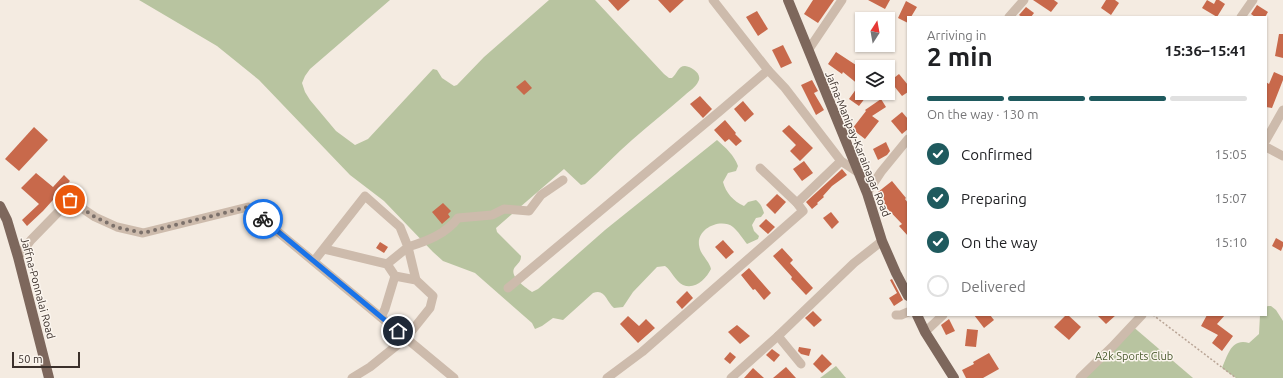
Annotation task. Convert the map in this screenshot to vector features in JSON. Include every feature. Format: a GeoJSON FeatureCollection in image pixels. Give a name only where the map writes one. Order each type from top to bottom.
{"type":"FeatureCollection","features":[{"type":"Feature","properties":{"kind":"main road","name":"Jafna-Manipay-Karainagar Road"},"geometry":{"type":"LineString","coordinates":[[788,0],[866,193],[882,241],[907,294]]}},
{"type":"Feature","properties":{"kind":"main road","name":"Jaffna-Ponnalai Road"},"geometry":{"type":"LineString","coordinates":[[0,206],[7,220],[18,257],[49,378]]}},
{"type":"Feature","properties":{"kind":"main road"},"geometry":{"type":"LineString","coordinates":[[917,316],[925,332],[954,378]]}},
{"type":"Feature","properties":{"kind":"street"},"geometry":{"type":"LineString","coordinates":[[713,0],[768,70],[785,88],[841,161],[856,171]]}},
{"type":"Feature","properties":{"kind":"street"},"geometry":{"type":"LineString","coordinates":[[809,49],[842,0]]}},
{"type":"Feature","properties":{"kind":"street"},"geometry":{"type":"LineString","coordinates":[[1010,16],[1024,0]]}},
{"type":"Feature","properties":{"kind":"street"},"geometry":{"type":"LineString","coordinates":[[1242,16],[1253,0]]}},
{"type":"Feature","properties":{"kind":"street"},"geometry":{"type":"LineString","coordinates":[[508,288],[768,70]]}},
{"type":"Feature","properties":{"kind":"street"},"geometry":{"type":"LineString","coordinates":[[1267,138],[1283,110]]}},
{"type":"Feature","properties":{"kind":"street"},"geometry":{"type":"LineString","coordinates":[[866,193],[907,140]]}},
{"type":"Feature","properties":{"kind":"street"},"geometry":{"type":"LineString","coordinates":[[1267,148],[1283,156]]}},
{"type":"Feature","properties":{"kind":"street"},"geometry":{"type":"LineString","coordinates":[[797,203],[841,161]]}},
{"type":"Feature","properties":{"kind":"street"},"geometry":{"type":"LineString","coordinates":[[607,378],[642,352],[803,211],[797,203],[760,168]]}},
{"type":"Feature","properties":{"kind":"street"},"geometry":{"type":"LineString","coordinates":[[387,264],[408,247],[431,240],[453,224],[458,218],[492,215],[504,209],[529,211],[541,195],[563,180]]}},
{"type":"Feature","properties":{"kind":"street"},"geometry":{"type":"LineString","coordinates":[[314,261],[365,196],[400,227],[408,247],[416,280]]}},
{"type":"Feature","properties":{"kind":"street"},"geometry":{"type":"LineString","coordinates":[[18,257],[31,240],[70,200],[95,217],[116,227],[143,233],[248,207],[454,378]]}},
{"type":"Feature","properties":{"kind":"street"},"geometry":{"type":"LineString","coordinates":[[730,378],[778,336],[854,263],[882,241]]}},
{"type":"Feature","properties":{"kind":"street"},"geometry":{"type":"LineString","coordinates":[[324,249],[387,264],[395,276],[416,280],[433,296],[430,308],[406,338],[352,378]]}},
{"type":"Feature","properties":{"kind":"street"},"geometry":{"type":"LineString","coordinates":[[381,317],[385,309],[395,276]]}},
{"type":"Feature","properties":{"kind":"street"},"geometry":{"type":"LineString","coordinates":[[896,315],[901,316],[907,313]]}},
{"type":"Feature","properties":{"kind":"street"},"geometry":{"type":"LineString","coordinates":[[925,332],[942,316]]}},
{"type":"Feature","properties":{"kind":"street"},"geometry":{"type":"LineString","coordinates":[[1080,378],[1141,316]]}},
{"type":"Feature","properties":{"kind":"street"},"geometry":{"type":"LineString","coordinates":[[778,336],[801,364]]}},
{"type":"Feature","properties":{"kind":"path"},"geometry":{"type":"LineString","coordinates":[[1154,316],[1236,378]]}},
{"type":"Feature","properties":{"kind":"green space"},"geometry":{"type":"Polygon","coordinates":[[[139,0],[390,0],[310,69],[302,83],[310,100],[336,131],[355,145],[368,139],[433,69],[437,70],[442,78],[454,86],[457,85],[484,57],[549,0],[595,0],[669,78],[672,78],[679,69],[685,66],[696,71],[699,79],[694,87],[632,140],[585,184],[581,185],[564,169],[496,228],[497,232],[521,256],[520,261],[513,270],[515,278],[532,292],[538,289],[605,230],[717,140],[732,155],[738,166],[736,171],[728,173],[723,182],[728,193],[736,202],[744,206],[748,202],[756,200],[762,207],[764,213],[761,217],[756,218],[752,225],[754,231],[759,236],[758,239],[747,244],[739,233],[728,224],[716,224],[711,226],[706,229],[699,239],[700,249],[711,269],[700,283],[692,286],[683,285],[665,266],[657,267],[633,292],[623,307],[614,308],[603,294],[600,292],[593,293],[563,320],[553,318],[535,329],[532,323],[475,273],[443,261],[433,252],[384,201],[350,175],[259,80],[217,46],[139,0]]]}},
{"type":"Feature","properties":{"kind":"green space"},"geometry":{"type":"Polygon","coordinates":[[[1267,306],[1271,306],[1276,310],[1283,321],[1283,378],[1236,378],[1222,368],[1226,358],[1234,345],[1243,342],[1249,343],[1259,334],[1260,316],[1267,316],[1267,306]]]}},
{"type":"Feature","properties":{"kind":"green space","name":"A2k Sports Club"},"geometry":{"type":"Polygon","coordinates":[[[1131,325],[1193,378],[1080,378],[1131,325]]]}},
{"type":"Feature","properties":{"kind":"green space"},"geometry":{"type":"Polygon","coordinates":[[[836,366],[846,378],[820,378],[836,366]]]}},
{"type":"Feature","properties":{"kind":"building"},"geometry":{"type":"Polygon","coordinates":[[[608,0],[630,0],[618,11],[608,0]]]}},
{"type":"Feature","properties":{"kind":"building"},"geometry":{"type":"Polygon","coordinates":[[[658,0],[684,0],[670,13],[658,0]]]}},
{"type":"Feature","properties":{"kind":"building"},"geometry":{"type":"Polygon","coordinates":[[[813,0],[834,0],[818,23],[804,14],[813,0]]]}},
{"type":"Feature","properties":{"kind":"building"},"geometry":{"type":"Polygon","coordinates":[[[868,0],[890,0],[885,9],[868,0]]]}},
{"type":"Feature","properties":{"kind":"building"},"geometry":{"type":"Polygon","coordinates":[[[1033,0],[1054,0],[1058,3],[1051,12],[1033,0]]]}},
{"type":"Feature","properties":{"kind":"building"},"geometry":{"type":"Polygon","coordinates":[[[1106,0],[1115,0],[1119,3],[1111,15],[1101,8],[1106,0]]]}},
{"type":"Feature","properties":{"kind":"building"},"geometry":{"type":"Polygon","coordinates":[[[1207,0],[1214,4],[1216,0],[1219,0],[1225,4],[1218,16],[1202,8],[1207,0]]]}},
{"type":"Feature","properties":{"kind":"building"},"geometry":{"type":"Polygon","coordinates":[[[906,1],[917,7],[912,16],[907,16],[907,22],[898,18],[906,1]]]}},
{"type":"Feature","properties":{"kind":"building"},"geometry":{"type":"Polygon","coordinates":[[[1257,5],[1268,12],[1266,16],[1254,16],[1251,14],[1257,5]]]}},
{"type":"Feature","properties":{"kind":"building"},"geometry":{"type":"Polygon","coordinates":[[[1026,7],[1034,13],[1032,16],[1019,15],[1026,7]]]}},
{"type":"Feature","properties":{"kind":"building"},"geometry":{"type":"Polygon","coordinates":[[[757,11],[768,29],[758,36],[746,17],[757,11]]]}},
{"type":"Feature","properties":{"kind":"building"},"geometry":{"type":"Polygon","coordinates":[[[1279,34],[1283,34],[1283,58],[1275,56],[1279,34]]]}},
{"type":"Feature","properties":{"kind":"building"},"geometry":{"type":"Polygon","coordinates":[[[783,45],[792,63],[781,68],[772,50],[783,45]]]}},
{"type":"Feature","properties":{"kind":"building"},"geometry":{"type":"Polygon","coordinates":[[[836,52],[855,64],[855,82],[843,72],[842,74],[828,64],[836,52]]]}},
{"type":"Feature","properties":{"kind":"building"},"geometry":{"type":"Polygon","coordinates":[[[1274,72],[1283,76],[1283,80],[1272,108],[1267,107],[1267,83],[1269,84],[1274,72]]]}},
{"type":"Feature","properties":{"kind":"building"},"geometry":{"type":"Polygon","coordinates":[[[899,74],[907,84],[907,93],[902,96],[895,87],[895,77],[899,74]]]}},
{"type":"Feature","properties":{"kind":"building"},"geometry":{"type":"Polygon","coordinates":[[[525,80],[532,88],[524,95],[516,87],[525,80]]]}},
{"type":"Feature","properties":{"kind":"building"},"geometry":{"type":"Polygon","coordinates":[[[812,80],[818,91],[814,93],[824,110],[816,115],[801,85],[812,80]]]}},
{"type":"Feature","properties":{"kind":"building"},"geometry":{"type":"Polygon","coordinates":[[[855,91],[855,100],[864,100],[859,106],[849,99],[855,91]]]}},
{"type":"Feature","properties":{"kind":"building"},"geometry":{"type":"Polygon","coordinates":[[[700,96],[712,109],[703,118],[690,104],[700,96]]]}},
{"type":"Feature","properties":{"kind":"building"},"geometry":{"type":"Polygon","coordinates":[[[880,100],[882,100],[886,107],[872,116],[879,121],[865,139],[852,129],[866,111],[865,110],[880,100]]]}},
{"type":"Feature","properties":{"kind":"building"},"geometry":{"type":"Polygon","coordinates":[[[743,101],[754,114],[745,122],[734,109],[743,101]]]}},
{"type":"Feature","properties":{"kind":"building"},"geometry":{"type":"Polygon","coordinates":[[[902,112],[907,118],[907,130],[902,134],[891,121],[902,112]]]}},
{"type":"Feature","properties":{"kind":"building"},"geometry":{"type":"Polygon","coordinates":[[[725,120],[742,141],[736,146],[729,139],[725,142],[714,130],[725,120]]]}},
{"type":"Feature","properties":{"kind":"building"},"geometry":{"type":"Polygon","coordinates":[[[789,125],[813,148],[800,161],[790,151],[796,145],[782,131],[789,125]]]}},
{"type":"Feature","properties":{"kind":"building"},"geometry":{"type":"Polygon","coordinates":[[[34,127],[48,140],[19,171],[5,159],[34,127]]]}},
{"type":"Feature","properties":{"kind":"building"},"geometry":{"type":"Polygon","coordinates":[[[886,142],[890,151],[887,155],[878,160],[873,149],[886,142]]]}},
{"type":"Feature","properties":{"kind":"building"},"geometry":{"type":"Polygon","coordinates":[[[804,161],[813,173],[802,181],[793,169],[804,161]]]}},
{"type":"Feature","properties":{"kind":"building"},"geometry":{"type":"Polygon","coordinates":[[[842,169],[847,175],[832,186],[823,196],[824,197],[817,203],[818,204],[812,209],[806,202],[842,169]]]}},
{"type":"Feature","properties":{"kind":"building"},"geometry":{"type":"Polygon","coordinates":[[[36,173],[53,187],[64,175],[70,181],[43,211],[27,226],[22,220],[39,204],[21,188],[36,173]]]}},
{"type":"Feature","properties":{"kind":"building"},"geometry":{"type":"Polygon","coordinates":[[[892,181],[906,198],[907,235],[899,226],[902,224],[881,202],[884,199],[878,192],[892,181]]]}},
{"type":"Feature","properties":{"kind":"building"},"geometry":{"type":"Polygon","coordinates":[[[777,194],[786,202],[775,214],[766,205],[777,194]]]}},
{"type":"Feature","properties":{"kind":"building"},"geometry":{"type":"Polygon","coordinates":[[[443,203],[451,211],[448,214],[450,217],[442,224],[432,212],[443,203]]]}},
{"type":"Feature","properties":{"kind":"building"},"geometry":{"type":"Polygon","coordinates":[[[831,212],[839,222],[832,229],[823,218],[831,212]]]}},
{"type":"Feature","properties":{"kind":"building"},"geometry":{"type":"Polygon","coordinates":[[[766,219],[775,227],[768,234],[759,226],[766,219]]]}},
{"type":"Feature","properties":{"kind":"building"},"geometry":{"type":"Polygon","coordinates":[[[1276,238],[1283,242],[1281,251],[1272,246],[1276,238]]]}},
{"type":"Feature","properties":{"kind":"building"},"geometry":{"type":"Polygon","coordinates":[[[723,240],[734,252],[726,259],[715,247],[723,240]]]}},
{"type":"Feature","properties":{"kind":"building"},"geometry":{"type":"Polygon","coordinates":[[[380,242],[388,247],[384,253],[376,248],[380,242]]]}},
{"type":"Feature","properties":{"kind":"building"},"geometry":{"type":"Polygon","coordinates":[[[782,248],[793,260],[790,263],[813,288],[806,295],[773,256],[782,248]]]}},
{"type":"Feature","properties":{"kind":"building"},"geometry":{"type":"Polygon","coordinates":[[[749,268],[771,293],[764,300],[755,289],[753,290],[741,275],[749,268]]]}},
{"type":"Feature","properties":{"kind":"building"},"geometry":{"type":"Polygon","coordinates":[[[892,279],[903,300],[894,306],[889,298],[897,293],[890,280],[892,279]]]}},
{"type":"Feature","properties":{"kind":"building"},"geometry":{"type":"Polygon","coordinates":[[[687,291],[693,298],[682,309],[676,302],[687,291]]]}},
{"type":"Feature","properties":{"kind":"building"},"geometry":{"type":"Polygon","coordinates":[[[813,311],[822,320],[814,327],[805,318],[813,311]]]}},
{"type":"Feature","properties":{"kind":"building"},"geometry":{"type":"Polygon","coordinates":[[[628,316],[639,326],[646,319],[655,328],[638,343],[620,324],[628,316]]]}},
{"type":"Feature","properties":{"kind":"building"},"geometry":{"type":"Polygon","coordinates":[[[975,316],[991,316],[994,320],[984,328],[975,316]]]}},
{"type":"Feature","properties":{"kind":"building"},"geometry":{"type":"Polygon","coordinates":[[[1065,316],[1069,316],[1081,327],[1069,340],[1054,327],[1065,316]]]}},
{"type":"Feature","properties":{"kind":"building"},"geometry":{"type":"Polygon","coordinates":[[[1098,316],[1115,316],[1106,324],[1098,316]]]}},
{"type":"Feature","properties":{"kind":"building"},"geometry":{"type":"Polygon","coordinates":[[[1206,316],[1224,316],[1217,324],[1233,336],[1222,351],[1212,343],[1218,335],[1201,326],[1206,316]]]}},
{"type":"Feature","properties":{"kind":"building"},"geometry":{"type":"Polygon","coordinates":[[[949,319],[955,331],[946,335],[941,325],[949,319]]]}},
{"type":"Feature","properties":{"kind":"building"},"geometry":{"type":"Polygon","coordinates":[[[737,325],[750,336],[740,344],[728,332],[737,325]]]}},
{"type":"Feature","properties":{"kind":"building"},"geometry":{"type":"Polygon","coordinates":[[[967,329],[978,330],[976,347],[965,346],[967,329]]]}},
{"type":"Feature","properties":{"kind":"building"},"geometry":{"type":"Polygon","coordinates":[[[799,347],[811,349],[809,356],[801,354],[798,351],[799,347]]]}},
{"type":"Feature","properties":{"kind":"building"},"geometry":{"type":"Polygon","coordinates":[[[772,349],[780,355],[774,362],[766,355],[772,349]]]}},
{"type":"Feature","properties":{"kind":"building"},"geometry":{"type":"Polygon","coordinates":[[[730,352],[736,357],[730,364],[724,359],[730,352]]]}},
{"type":"Feature","properties":{"kind":"building"},"geometry":{"type":"Polygon","coordinates":[[[989,353],[999,369],[983,378],[966,378],[962,370],[974,364],[973,362],[989,353]]]}},
{"type":"Feature","properties":{"kind":"building"},"geometry":{"type":"Polygon","coordinates":[[[822,354],[832,364],[822,373],[813,364],[822,354]]]}},
{"type":"Feature","properties":{"kind":"building"},"geometry":{"type":"Polygon","coordinates":[[[786,367],[796,378],[773,378],[786,367]]]}},
{"type":"Feature","properties":{"kind":"building"},"geometry":{"type":"Polygon","coordinates":[[[753,368],[764,378],[744,378],[753,368]]]}},
{"type":"Feature","properties":{"kind":"way so far"},"geometry":{"type":"LineString","coordinates":[[70,200],[95,217],[116,227],[143,233],[248,207],[263,219]]}},
{"type":"Feature","properties":{"kind":"route"},"geometry":{"type":"LineString","coordinates":[[263,219],[398,331]]}}]}
